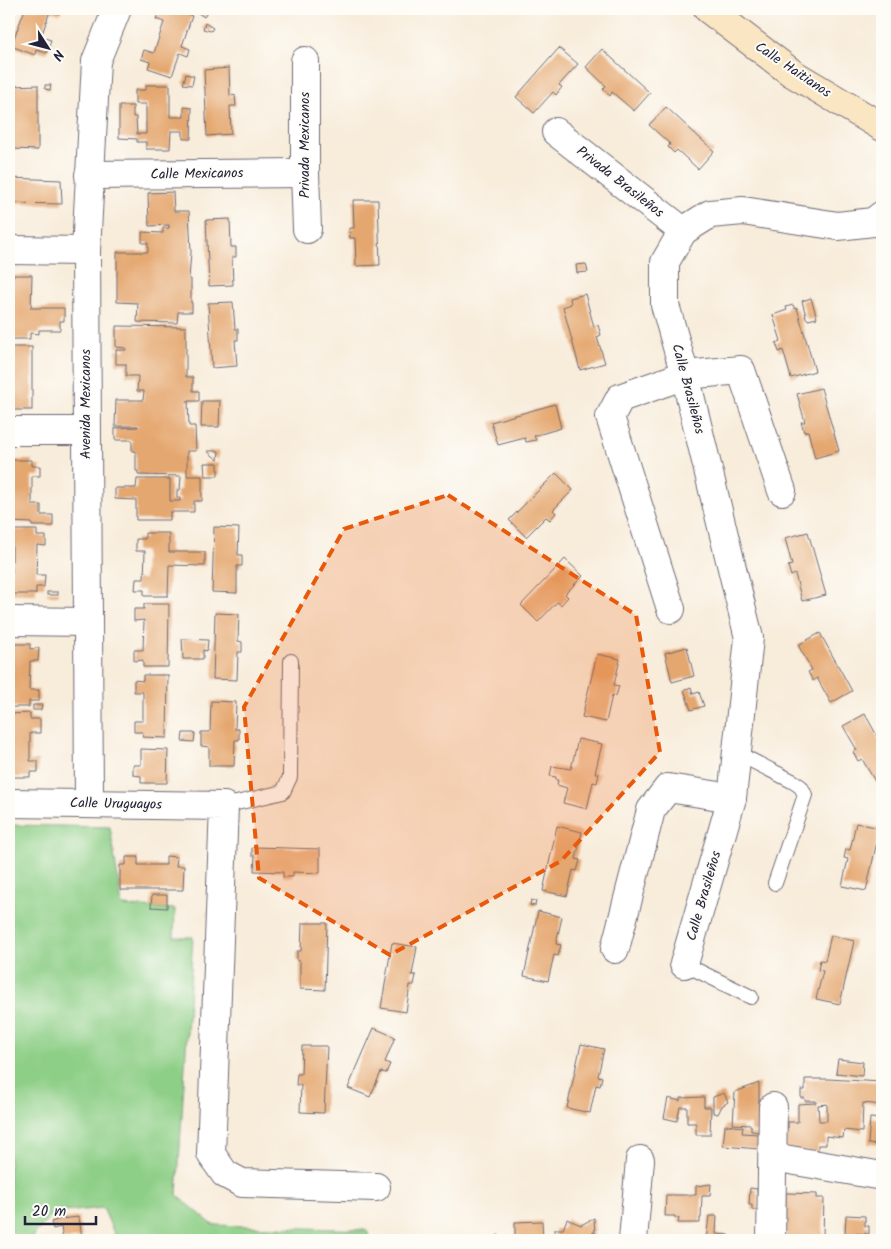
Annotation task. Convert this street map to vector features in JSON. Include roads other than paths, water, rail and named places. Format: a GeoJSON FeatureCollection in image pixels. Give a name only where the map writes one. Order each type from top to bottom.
{"type":"FeatureCollection","features":[{"type":"Feature","properties":{"kind":"street","name":"Avenida Mexicanos"},"geometry":{"type":"LineString","coordinates":[[88,804],[86,251],[96,61],[117,9]]}},
{"type":"Feature","properties":{"kind":"street","name":"Calle Haitianos"},"geometry":{"type":"LineString","coordinates":[[708,9],[792,73],[882,127]]}},
{"type":"Feature","properties":{"kind":"street","name":"Privada Mexicanos"},"geometry":{"type":"LineString","coordinates":[[305,61],[304,173],[307,230]]}},
{"type":"Feature","properties":{"kind":"street","name":"Privada Brasileños"},"geometry":{"type":"LineString","coordinates":[[556,132],[683,232]]}},
{"type":"Feature","properties":{"kind":"street","name":"Calle Mexicanos"},"geometry":{"type":"LineString","coordinates":[[89,175],[304,173]]}},
{"type":"Feature","properties":{"kind":"street","name":"Calle Brasileños"},"geometry":{"type":"LineString","coordinates":[[684,964],[732,798],[749,638],[685,375],[665,305],[665,262],[683,232],[710,214],[743,212],[838,226],[873,222],[882,215]]}},
{"type":"Feature","properties":{"kind":"street"},"geometry":{"type":"LineString","coordinates":[[9,250],[86,251]]}},
{"type":"Feature","properties":{"kind":"street"},"geometry":{"type":"LineString","coordinates":[[671,609],[610,417],[620,398],[685,375],[741,370],[782,491]]}},
{"type":"Feature","properties":{"kind":"street"},"geometry":{"type":"LineString","coordinates":[[9,431],[86,431]]}},
{"type":"Feature","properties":{"kind":"street"},"geometry":{"type":"LineString","coordinates":[[9,621],[88,622]]}},
{"type":"Feature","properties":{"kind":"street"},"geometry":{"type":"LineString","coordinates":[[614,949],[651,810],[668,788],[732,798]]}},
{"type":"Feature","properties":{"kind":"street","name":"Calle Uruguayos"},"geometry":{"type":"LineString","coordinates":[[9,803],[224,806]]}},
{"type":"Feature","properties":{"kind":"street"},"geometry":{"type":"LineString","coordinates":[[224,806],[211,1154],[224,1174],[242,1182],[376,1187]]}},
{"type":"Feature","properties":{"kind":"street"},"geometry":{"type":"LineString","coordinates":[[771,1240],[774,1107]]}},
{"type":"Feature","properties":{"kind":"street"},"geometry":{"type":"LineString","coordinates":[[773,1157],[882,1176]]}},
{"type":"Feature","properties":{"kind":"street"},"geometry":{"type":"LineString","coordinates":[[633,1240],[640,1160]]}},
{"type":"Feature","properties":{"kind":"lane"},"geometry":{"type":"LineString","coordinates":[[224,806],[282,792],[290,777],[291,661]]}},
{"type":"Feature","properties":{"kind":"lane"},"geometry":{"type":"LineString","coordinates":[[737,753],[794,782],[801,787],[805,795],[775,882]]}},
{"type":"Feature","properties":{"kind":"lane","name":"Calle Brasileños"},"geometry":{"type":"LineString","coordinates":[[684,964],[751,997]]}}]}
